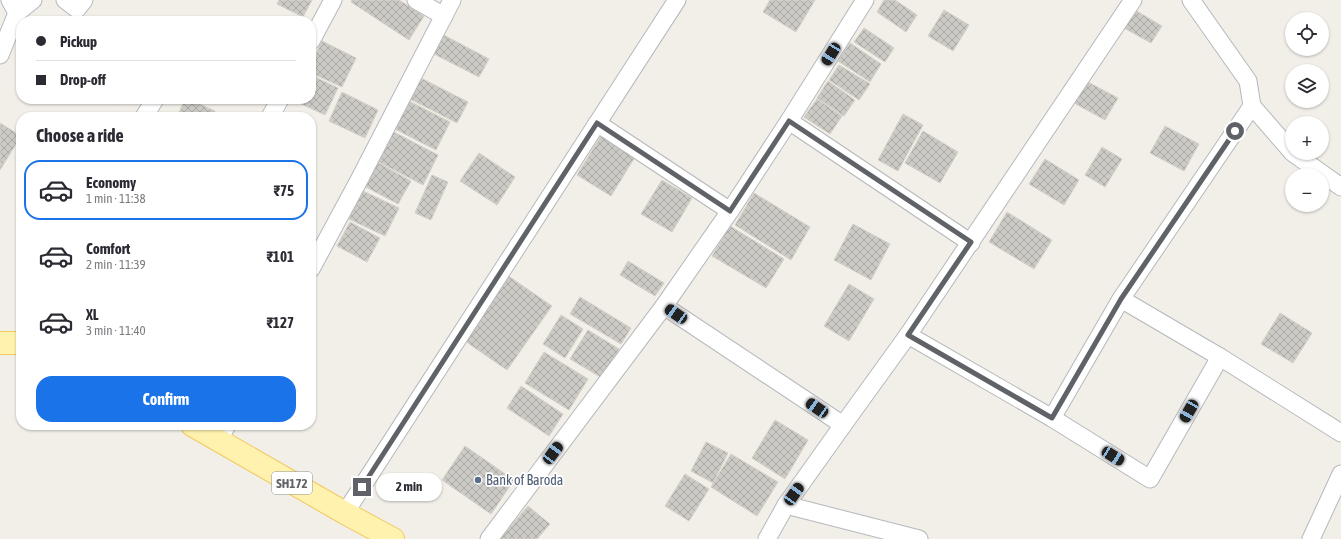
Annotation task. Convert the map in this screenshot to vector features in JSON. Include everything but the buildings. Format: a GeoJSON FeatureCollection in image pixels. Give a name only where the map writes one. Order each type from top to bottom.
{"type":"FeatureCollection","features":[{"type":"Feature","properties":{"kind":"main road"},"geometry":{"type":"LineString","coordinates":[[0,344],[16,343]]}},
{"type":"Feature","properties":{"kind":"main road","name":"SH172"},"geometry":{"type":"LineString","coordinates":[[211,430],[222,433],[345,513],[392,539]]}},
{"type":"Feature","properties":{"kind":"street"},"geometry":{"type":"LineString","coordinates":[[0,55],[14,6],[33,0]]}},
{"type":"Feature","properties":{"kind":"street"},"geometry":{"type":"LineString","coordinates":[[65,0],[77,9],[84,0]]}},
{"type":"Feature","properties":{"kind":"street"},"geometry":{"type":"LineString","coordinates":[[316,32],[333,0]]}},
{"type":"Feature","properties":{"kind":"street"},"geometry":{"type":"LineString","coordinates":[[416,0],[444,16]]}},
{"type":"Feature","properties":{"kind":"street"},"geometry":{"type":"LineString","coordinates":[[316,260],[452,0]]}},
{"type":"Feature","properties":{"kind":"street"},"geometry":{"type":"LineString","coordinates":[[345,513],[677,0]]}},
{"type":"Feature","properties":{"kind":"street"},"geometry":{"type":"LineString","coordinates":[[489,539],[664,306],[730,211],[865,0]]}},
{"type":"Feature","properties":{"kind":"street"},"geometry":{"type":"LineString","coordinates":[[767,539],[786,506],[908,335],[1133,0]]}},
{"type":"Feature","properties":{"kind":"street"},"geometry":{"type":"LineString","coordinates":[[1191,0],[1248,81],[1252,106],[1285,145]]}},
{"type":"Feature","properties":{"kind":"street"},"geometry":{"type":"LineString","coordinates":[[1052,418],[1121,299],[1252,106]]}},
{"type":"Feature","properties":{"kind":"street"},"geometry":{"type":"LineString","coordinates":[[789,121],[971,242]]}},
{"type":"Feature","properties":{"kind":"street"},"geometry":{"type":"LineString","coordinates":[[597,123],[730,211]]}},
{"type":"Feature","properties":{"kind":"street"},"geometry":{"type":"LineString","coordinates":[[1302,160],[1341,187]]}},
{"type":"Feature","properties":{"kind":"street"},"geometry":{"type":"LineString","coordinates":[[1121,299],[1220,357],[1341,433]]}},
{"type":"Feature","properties":{"kind":"street"},"geometry":{"type":"LineString","coordinates":[[664,306],[843,425]]}},
{"type":"Feature","properties":{"kind":"street"},"geometry":{"type":"LineString","coordinates":[[908,335],[1052,418],[1150,479],[1220,357]]}},
{"type":"Feature","properties":{"kind":"street"},"geometry":{"type":"LineString","coordinates":[[1311,539],[1341,474]]}},
{"type":"Feature","properties":{"kind":"street"},"geometry":{"type":"LineString","coordinates":[[786,506],[919,539]]}},
{"type":"Feature","properties":{"kind":"place","name":"Bank of Baroda"},"geometry":{"type":"Point","coordinates":[478,480]}},
{"type":"Feature","properties":{"kind":"route"},"geometry":{"type":"LineString","coordinates":[[362,487],[597,123],[730,211],[789,121],[971,242],[908,335],[1052,418],[1121,299],[1235,131]]}}]}
